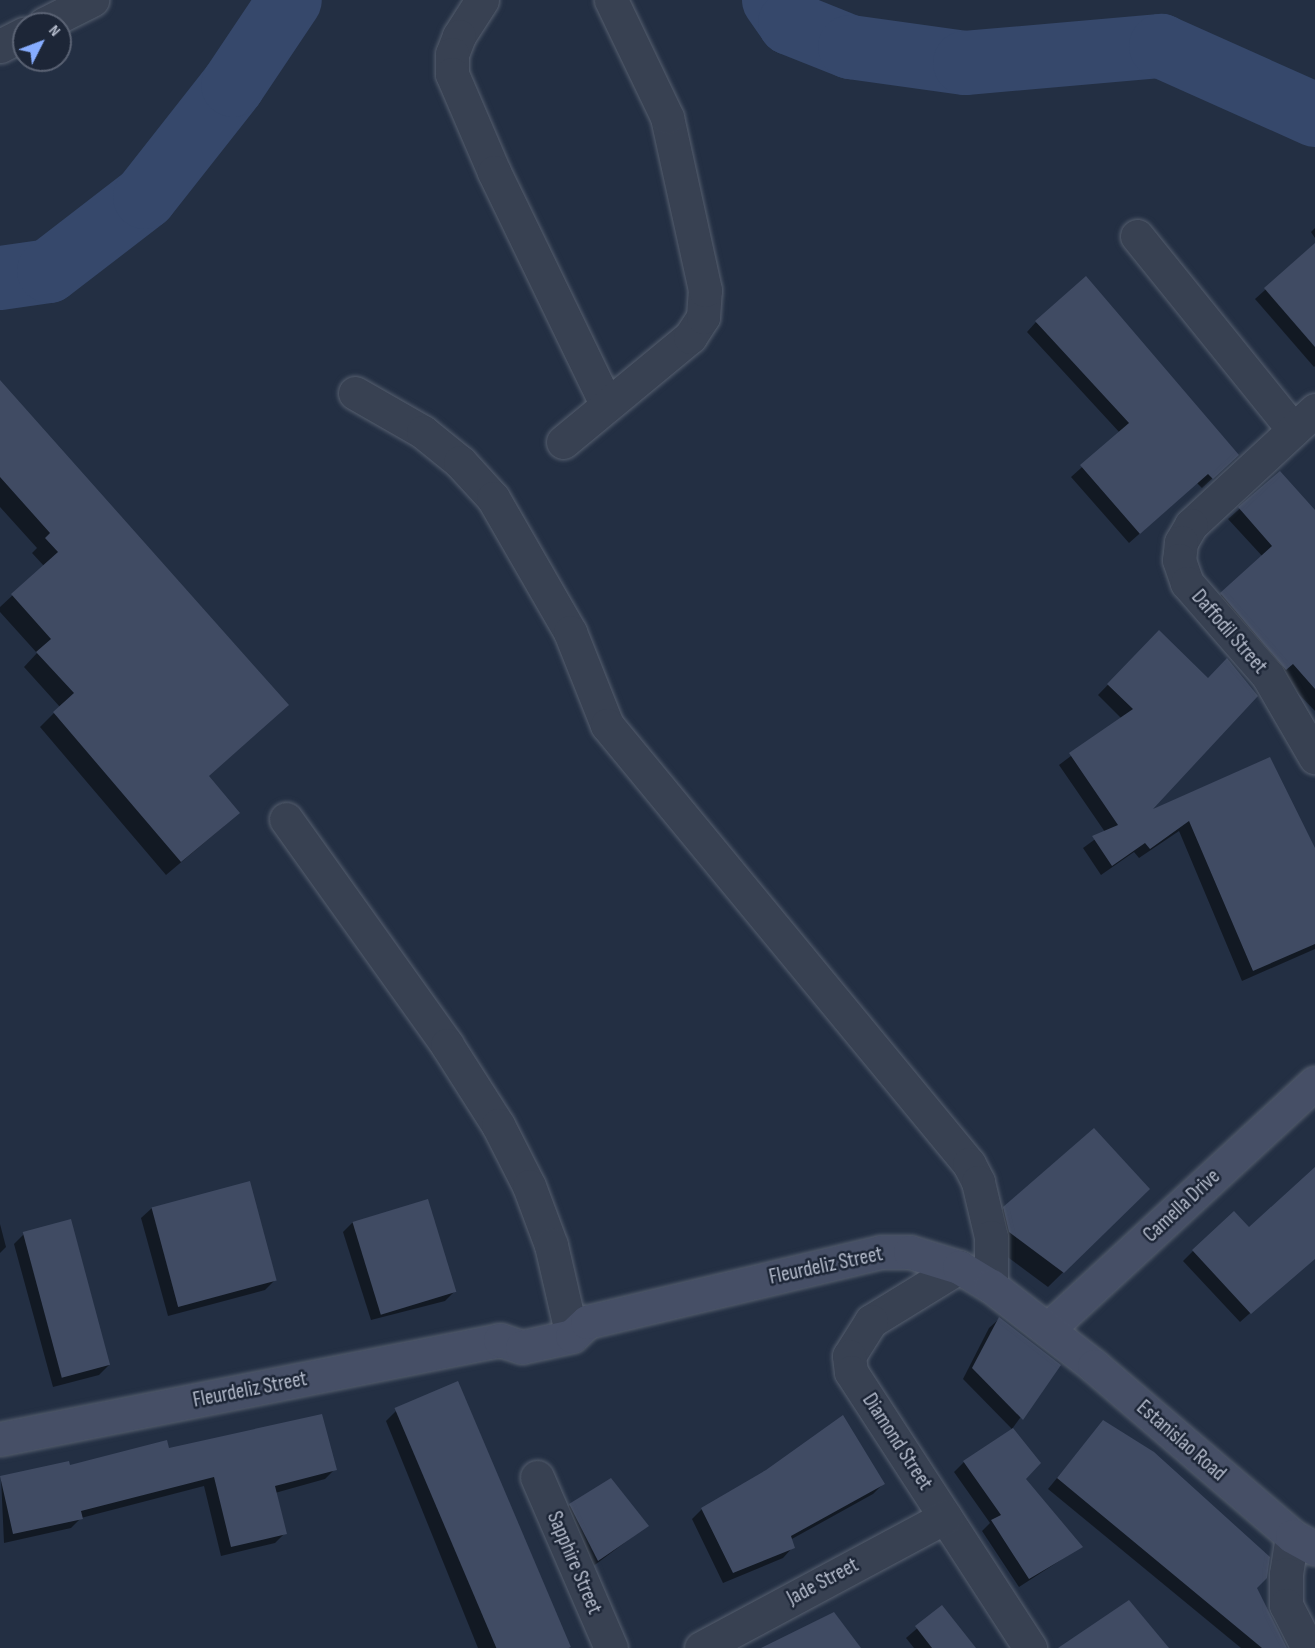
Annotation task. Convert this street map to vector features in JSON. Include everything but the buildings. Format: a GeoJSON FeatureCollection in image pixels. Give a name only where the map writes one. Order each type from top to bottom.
{"type":"FeatureCollection","features":[{"type":"Feature","properties":{"kind":"street"},"geometry":{"type":"LineString","coordinates":[[68,12],[92,0]]}},
{"type":"Feature","properties":{"kind":"street"},"geometry":{"type":"LineString","coordinates":[[482,0],[459,36],[452,54],[452,74],[494,172],[606,404]]}},
{"type":"Feature","properties":{"kind":"street"},"geometry":{"type":"LineString","coordinates":[[563,442],[606,404],[690,337],[703,317],[705,290],[667,117],[611,0]]}},
{"type":"Feature","properties":{"kind":"street"},"geometry":{"type":"LineString","coordinates":[[1137,236],[1304,419]]}},
{"type":"Feature","properties":{"kind":"street"},"geometry":{"type":"LineString","coordinates":[[355,393],[423,432],[460,462],[493,498],[570,632],[607,726],[969,1164],[990,1228],[991,1286]]}},
{"type":"Feature","properties":{"kind":"street","name":"Daffodil Street"},"geometry":{"type":"LineString","coordinates":[[1304,419],[1191,525],[1181,542],[1179,561],[1186,583],[1268,676],[1315,757]]}},
{"type":"Feature","properties":{"kind":"street"},"geometry":{"type":"LineString","coordinates":[[286,819],[447,1044],[498,1125],[533,1196],[576,1324]]}},
{"type":"Feature","properties":{"kind":"street","name":"Camella Drive"},"geometry":{"type":"LineString","coordinates":[[1048,1329],[1315,1083]]}},
{"type":"Feature","properties":{"kind":"street","name":"Fleurdeliz Street"},"geometry":{"type":"LineString","coordinates":[[0,1439],[500,1341],[522,1347],[576,1324],[881,1252],[918,1254],[959,1267],[991,1286],[1048,1329]]}},
{"type":"Feature","properties":{"kind":"street","name":"Diamond Street"},"geometry":{"type":"LineString","coordinates":[[959,1267],[871,1321],[849,1356],[851,1372],[1030,1648]]}},
{"type":"Feature","properties":{"kind":"street","name":"Estanislao Road"},"geometry":{"type":"LineString","coordinates":[[1048,1329],[1304,1543]]}},
{"type":"Feature","properties":{"kind":"street","name":"Sapphire Street"},"geometry":{"type":"LineString","coordinates":[[537,1477],[611,1648]]}},
{"type":"Feature","properties":{"kind":"street","name":"Jade Street"},"geometry":{"type":"LineString","coordinates":[[701,1648],[945,1517]]}},
{"type":"Feature","properties":{"kind":"street"},"geometry":{"type":"LineString","coordinates":[[1304,1543],[1286,1574],[1286,1605],[1308,1648]]}},
{"type":"Feature","properties":{"kind":"waterway"},"geometry":{"type":"LineString","coordinates":[[0,278],[49,271],[145,197],[233,85],[290,0]]}},
{"type":"Feature","properties":{"kind":"waterway"},"geometry":{"type":"LineString","coordinates":[[774,0],[790,23],[850,47],[965,63],[1161,46],[1315,115]]}}]}
